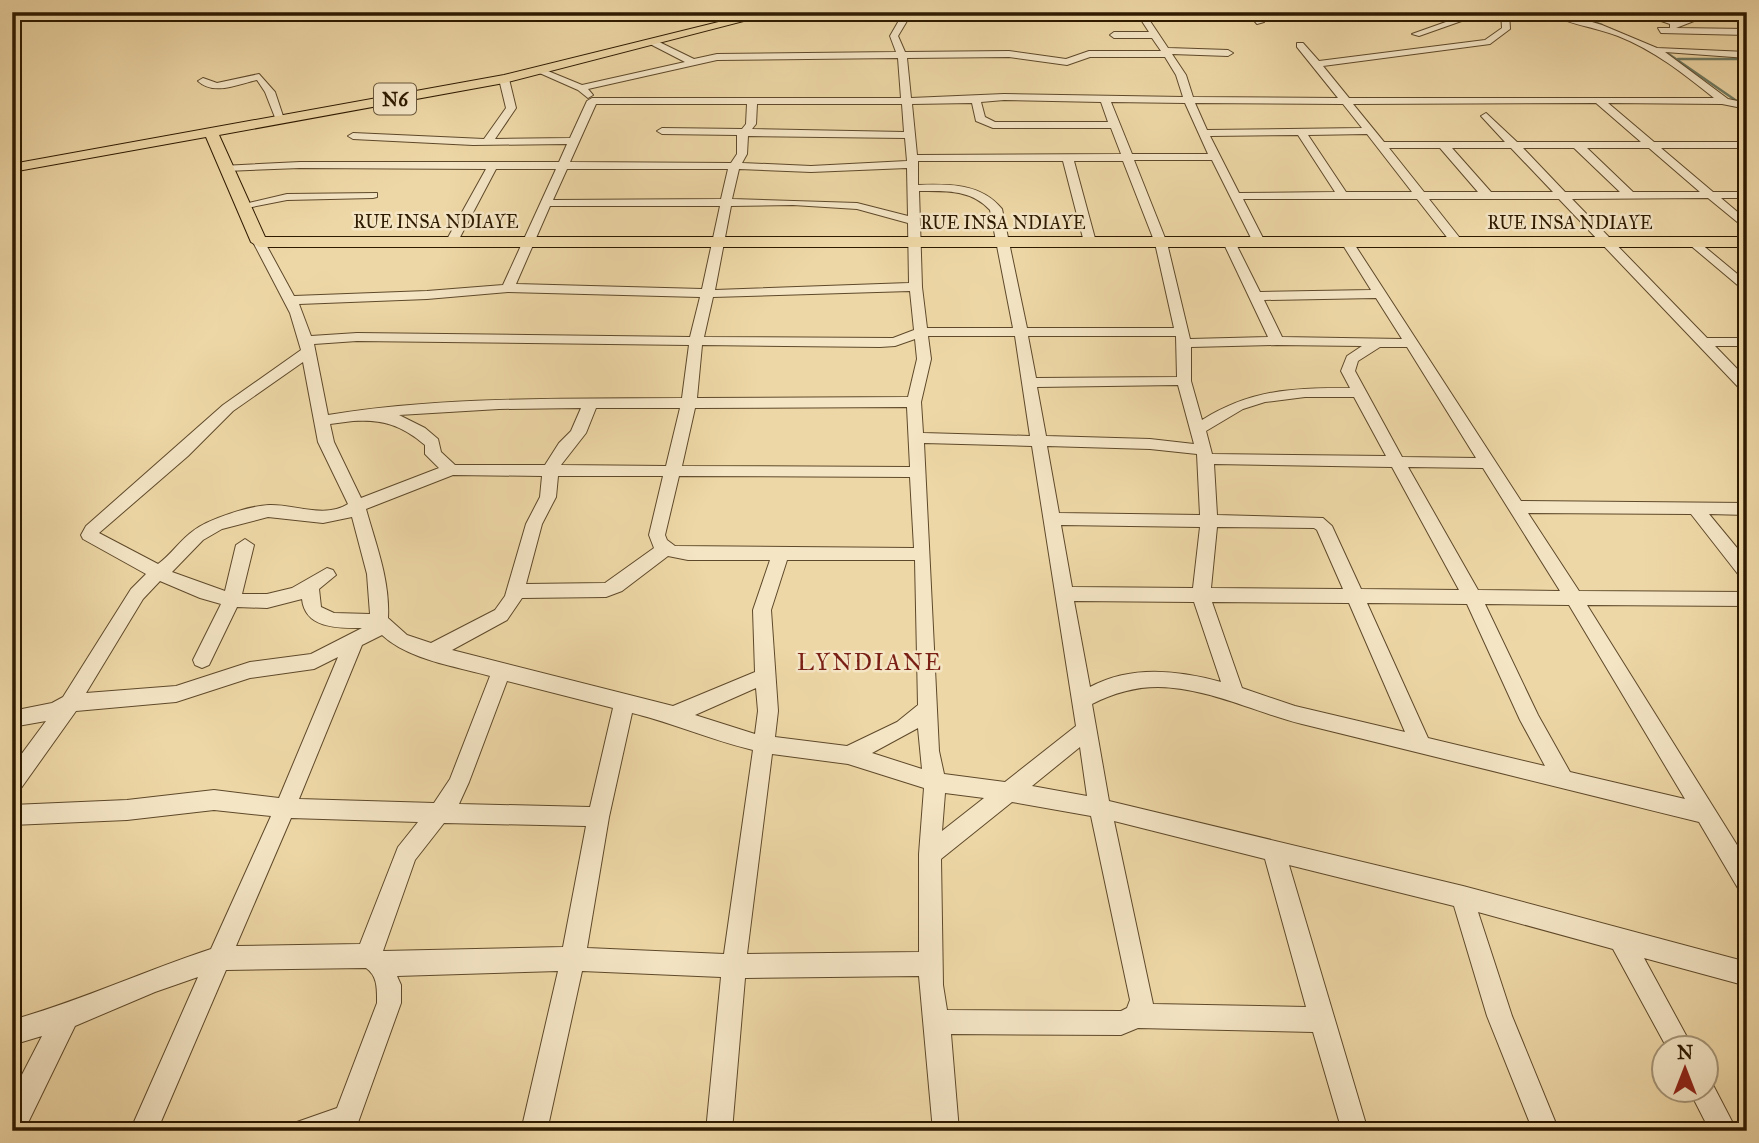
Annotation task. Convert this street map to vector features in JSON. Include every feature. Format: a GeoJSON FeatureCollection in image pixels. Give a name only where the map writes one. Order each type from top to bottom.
{"type":"FeatureCollection","features":[{"type":"Feature","properties":{"kind":"main road","name":"N6"},"geometry":{"type":"LineString","coordinates":[[12,168],[504,79],[773,12]]}},
{"type":"Feature","properties":{"kind":"main road"},"geometry":{"type":"LineString","coordinates":[[211,132],[259,242]]}},
{"type":"Feature","properties":{"kind":"main road","name":"RUE INSA NDIAYE"},"geometry":{"type":"LineString","coordinates":[[259,242],[1747,242]]}},
{"type":"Feature","properties":{"kind":"street"},"geometry":{"type":"LineString","coordinates":[[1140,12],[1181,75],[1189,101],[1259,242]]}},
{"type":"Feature","properties":{"kind":"street"},"geometry":{"type":"LineString","coordinates":[[1251,12],[1260,22]]}},
{"type":"Feature","properties":{"kind":"street"},"geometry":{"type":"LineString","coordinates":[[1416,34],[1483,12]]}},
{"type":"Feature","properties":{"kind":"street"},"geometry":{"type":"LineString","coordinates":[[1317,64],[1487,42],[1506,29],[1505,12]]}},
{"type":"Feature","properties":{"kind":"street"},"geometry":{"type":"LineString","coordinates":[[1549,12],[1649,47],[1684,69],[1747,117]]}},
{"type":"Feature","properties":{"kind":"street"},"geometry":{"type":"LineString","coordinates":[[1574,12],[1646,36],[1635,40]]}},
{"type":"Feature","properties":{"kind":"street"},"geometry":{"type":"LineString","coordinates":[[1639,12],[1678,24]]}},
{"type":"Feature","properties":{"kind":"street"},"geometry":{"type":"LineString","coordinates":[[918,14],[905,18],[894,34],[902,55],[912,161],[916,287],[923,368],[914,402],[916,472],[923,554],[929,751],[935,782],[930,854],[931,985],[937,1022],[946,1131]]}},
{"type":"Feature","properties":{"kind":"street"},"geometry":{"type":"LineString","coordinates":[[1710,14],[1657,32],[1747,26]]}},
{"type":"Feature","properties":{"kind":"street"},"geometry":{"type":"LineString","coordinates":[[1733,27],[1747,32]]}},
{"type":"Feature","properties":{"kind":"street"},"geometry":{"type":"LineString","coordinates":[[1733,27],[1747,41]]}},
{"type":"Feature","properties":{"kind":"street"},"geometry":{"type":"LineString","coordinates":[[1114,35],[1155,35]]}},
{"type":"Feature","properties":{"kind":"street"},"geometry":{"type":"LineString","coordinates":[[653,42],[691,61]]}},
{"type":"Feature","properties":{"kind":"street"},"geometry":{"type":"LineString","coordinates":[[1300,46],[1347,101],[1457,242]]}},
{"type":"Feature","properties":{"kind":"street"},"geometry":{"type":"LineString","coordinates":[[1649,47],[1687,53],[1747,55]]}},
{"type":"Feature","properties":{"kind":"street"},"geometry":{"type":"LineString","coordinates":[[581,88],[717,57],[1009,54],[1066,62],[1089,54],[1228,53]]}},
{"type":"Feature","properties":{"kind":"street"},"geometry":{"type":"LineString","coordinates":[[1684,69],[1700,62],[1747,61]]}},
{"type":"Feature","properties":{"kind":"street"},"geometry":{"type":"LineString","coordinates":[[540,71],[581,88],[592,101]]}},
{"type":"Feature","properties":{"kind":"street"},"geometry":{"type":"LineString","coordinates":[[203,81],[210,86],[217,86],[259,77],[270,92],[281,120]]}},
{"type":"Feature","properties":{"kind":"street"},"geometry":{"type":"LineString","coordinates":[[488,141],[510,108],[504,79]]}},
{"type":"Feature","properties":{"kind":"street"},"geometry":{"type":"LineString","coordinates":[[976,99],[980,119],[993,125],[1032,112],[1105,100],[1725,101],[1747,106]]}},
{"type":"Feature","properties":{"kind":"street"},"geometry":{"type":"LineString","coordinates":[[592,101],[976,99],[1032,112],[1115,125]]}},
{"type":"Feature","properties":{"kind":"street"},"geometry":{"type":"LineString","coordinates":[[752,100],[751,124],[742,136],[742,154],[734,167],[720,241],[696,341],[690,403],[657,535],[658,542],[665,549],[688,554],[923,554]]}},
{"type":"Feature","properties":{"kind":"street"},"geometry":{"type":"LineString","coordinates":[[1105,100],[1161,243],[1182,338],[1184,381],[1205,455],[1209,520],[1201,595],[1234,693]]}},
{"type":"Feature","properties":{"kind":"street"},"geometry":{"type":"LineString","coordinates":[[1598,100],[1747,226]]}},
{"type":"Feature","properties":{"kind":"street"},"geometry":{"type":"LineString","coordinates":[[508,288],[592,101]]}},
{"type":"Feature","properties":{"kind":"street"},"geometry":{"type":"LineString","coordinates":[[1486,116],[1747,388]]}},
{"type":"Feature","properties":{"kind":"street"},"geometry":{"type":"LineString","coordinates":[[663,131],[908,135]]}},
{"type":"Feature","properties":{"kind":"street"},"geometry":{"type":"LineString","coordinates":[[1204,133],[1368,131]]}},
{"type":"Feature","properties":{"kind":"street"},"geometry":{"type":"LineString","coordinates":[[1301,132],[1342,195]]}},
{"type":"Feature","properties":{"kind":"street"},"geometry":{"type":"LineString","coordinates":[[354,136],[572,141]]}},
{"type":"Feature","properties":{"kind":"street"},"geometry":{"type":"LineString","coordinates":[[1379,145],[1747,145]]}},
{"type":"Feature","properties":{"kind":"street"},"geometry":{"type":"LineString","coordinates":[[1443,145],[1487,195]]}},
{"type":"Feature","properties":{"kind":"street"},"geometry":{"type":"LineString","coordinates":[[1577,145],[1630,195]]}},
{"type":"Feature","properties":{"kind":"street"},"geometry":{"type":"LineString","coordinates":[[226,168],[300,165],[493,165],[784,166],[811,169],[912,161],[1216,157]]}},
{"type":"Feature","properties":{"kind":"street"},"geometry":{"type":"LineString","coordinates":[[1068,158],[1090,242]]}},
{"type":"Feature","properties":{"kind":"street"},"geometry":{"type":"LineString","coordinates":[[452,241],[493,165]]}},
{"type":"Feature","properties":{"kind":"street"},"geometry":{"type":"LineString","coordinates":[[912,188],[958,189],[979,195],[996,209],[1084,699],[1100,808],[1142,1000],[1137,1016]]}},
{"type":"Feature","properties":{"kind":"street"},"geometry":{"type":"LineString","coordinates":[[242,206],[287,197],[373,195]]}},
{"type":"Feature","properties":{"kind":"street"},"geometry":{"type":"LineString","coordinates":[[1236,196],[1747,195]]}},
{"type":"Feature","properties":{"kind":"street"},"geometry":{"type":"LineString","coordinates":[[544,204],[764,202],[856,206],[913,220]]}},
{"type":"Feature","properties":{"kind":"street"},"geometry":{"type":"LineString","coordinates":[[259,242],[297,313],[308,345],[321,421],[329,449],[357,506],[376,574],[381,624]]}},
{"type":"Feature","properties":{"kind":"street"},"geometry":{"type":"LineString","coordinates":[[1229,242],[1277,341]]}},
{"type":"Feature","properties":{"kind":"street"},"geometry":{"type":"LineString","coordinates":[[1347,242],[1514,508],[1574,598],[1747,882]]}},
{"type":"Feature","properties":{"kind":"street"},"geometry":{"type":"LineString","coordinates":[[1694,242],[1747,289]]}},
{"type":"Feature","properties":{"kind":"street"},"geometry":{"type":"LineString","coordinates":[[288,300],[428,295],[508,288],[708,293],[916,287]]}},
{"type":"Feature","properties":{"kind":"street"},"geometry":{"type":"LineString","coordinates":[[1254,296],[1380,293]]}},
{"type":"Feature","properties":{"kind":"street"},"geometry":{"type":"LineString","coordinates":[[327,575],[310,589],[280,601],[256,603],[232,600],[156,575],[89,536],[94,526],[183,452],[228,408],[308,345],[357,337],[880,343],[895,342],[921,332],[1019,331],[1277,341],[1411,343]]}},
{"type":"Feature","properties":{"kind":"street"},"geometry":{"type":"LineString","coordinates":[[1702,342],[1747,342]]}},
{"type":"Feature","properties":{"kind":"street"},"geometry":{"type":"LineString","coordinates":[[1376,343],[1352,359],[1348,370],[1473,598],[1530,720],[1565,782]]}},
{"type":"Feature","properties":{"kind":"street"},"geometry":{"type":"LineString","coordinates":[[1029,383],[1184,381]]}},
{"type":"Feature","properties":{"kind":"street"},"geometry":{"type":"LineString","coordinates":[[1198,429],[1238,406],[1265,397],[1287,393],[1360,392]]}},
{"type":"Feature","properties":{"kind":"street"},"geometry":{"type":"LineString","coordinates":[[321,421],[364,413],[499,404],[914,402]]}},
{"type":"Feature","properties":{"kind":"street"},"geometry":{"type":"LineString","coordinates":[[433,651],[501,615],[515,592],[534,524],[548,497],[550,470],[564,447],[578,433],[590,404]]}},
{"type":"Feature","properties":{"kind":"street"},"geometry":{"type":"LineString","coordinates":[[364,413],[390,416],[408,424],[433,443],[433,454],[451,470]]}},
{"type":"Feature","properties":{"kind":"street"},"geometry":{"type":"LineString","coordinates":[[915,438],[1150,444],[1205,455],[1486,463]]}},
{"type":"Feature","properties":{"kind":"street"},"geometry":{"type":"LineString","coordinates":[[12,783],[70,703],[137,594],[197,536],[216,525],[268,511],[323,517],[342,515],[357,506],[451,470],[916,472]]}},
{"type":"Feature","properties":{"kind":"street"},"geometry":{"type":"LineString","coordinates":[[1514,508],[1747,509]]}},
{"type":"Feature","properties":{"kind":"street"},"geometry":{"type":"LineString","coordinates":[[1695,508],[1747,573]]}},
{"type":"Feature","properties":{"kind":"street"},"geometry":{"type":"LineString","coordinates":[[1052,519],[1317,522],[1324,526],[1421,746]]}},
{"type":"Feature","properties":{"kind":"street"},"geometry":{"type":"LineString","coordinates":[[202,660],[232,600],[245,545]]}},
{"type":"Feature","properties":{"kind":"street"},"geometry":{"type":"LineString","coordinates":[[515,592],[606,590],[616,586],[665,549]]}},
{"type":"Feature","properties":{"kind":"street"},"geometry":{"type":"LineString","coordinates":[[719,1131],[734,967],[768,710],[762,610],[780,555]]}},
{"type":"Feature","properties":{"kind":"street"},"geometry":{"type":"LineString","coordinates":[[310,589],[312,609],[318,615],[329,619],[381,624],[400,640],[433,651],[500,672],[674,715],[722,734],[762,744],[848,755],[935,782],[1100,808],[1463,897],[1747,974]]}},
{"type":"Feature","properties":{"kind":"street"},"geometry":{"type":"LineString","coordinates":[[1065,594],[1747,599]]}},
{"type":"Feature","properties":{"kind":"street"},"geometry":{"type":"LineString","coordinates":[[12,719],[56,710],[70,703],[176,694],[250,670],[314,661],[381,624]]}},
{"type":"Feature","properties":{"kind":"street"},"geometry":{"type":"LineString","coordinates":[[143,1131],[285,808],[356,638]]}},
{"type":"Feature","properties":{"kind":"street"},"geometry":{"type":"LineString","coordinates":[[306,1131],[344,1125],[389,1003],[388,985],[376,960],[372,942],[406,855],[450,799],[459,782],[500,672]]}},
{"type":"Feature","properties":{"kind":"street"},"geometry":{"type":"LineString","coordinates":[[674,715],[765,676]]}},
{"type":"Feature","properties":{"kind":"street"},"geometry":{"type":"LineString","coordinates":[[1084,699],[1112,685],[1153,680],[1186,682],[1234,693],[1294,714],[1705,814]]}},
{"type":"Feature","properties":{"kind":"street"},"geometry":{"type":"LineString","coordinates":[[534,1131],[573,959],[598,817],[624,704]]}},
{"type":"Feature","properties":{"kind":"street"},"geometry":{"type":"LineString","coordinates":[[848,755],[904,728],[928,708]]}},
{"type":"Feature","properties":{"kind":"street"},"geometry":{"type":"LineString","coordinates":[[930,854],[1088,729]]}},
{"type":"Feature","properties":{"kind":"street"},"geometry":{"type":"LineString","coordinates":[[12,815],[69,815],[214,800],[285,808],[598,817]]}},
{"type":"Feature","properties":{"kind":"street"},"geometry":{"type":"LineString","coordinates":[[1273,849],[1355,1131]]}},
{"type":"Feature","properties":{"kind":"street"},"geometry":{"type":"LineString","coordinates":[[1463,897],[1472,937],[1496,1007],[1546,1131]]}},
{"type":"Feature","properties":{"kind":"street"},"geometry":{"type":"LineString","coordinates":[[1622,942],[1672,1034]]}},
{"type":"Feature","properties":{"kind":"street"},"geometry":{"type":"LineString","coordinates":[[12,1033],[66,1017],[154,980],[220,958],[573,959],[734,967],[931,964]]}},
{"type":"Feature","properties":{"kind":"street"},"geometry":{"type":"LineString","coordinates":[[937,1022],[1121,1023],[1137,1016],[1322,1020]]}},
{"type":"Feature","properties":{"kind":"street"},"geometry":{"type":"LineString","coordinates":[[12,1128],[23,1100],[66,1017]]}},
{"type":"Feature","properties":{"kind":"street"},"geometry":{"type":"LineString","coordinates":[[1710,1104],[1724,1131]]}},
{"type":"Feature","properties":{"kind":"waterway"},"geometry":{"type":"LineString","coordinates":[[1566,12],[1602,25]]}},
{"type":"Feature","properties":{"kind":"waterway"},"geometry":{"type":"LineString","coordinates":[[1610,29],[1670,55],[1741,104]]}},
{"type":"Feature","properties":{"kind":"waterway"},"geometry":{"type":"LineString","coordinates":[[1678,59],[1747,59]]}},
{"type":"Feature","properties":{"kind":"district","name":"LYNDIANE"},"geometry":{"type":"Point","coordinates":[870,662]}}]}
